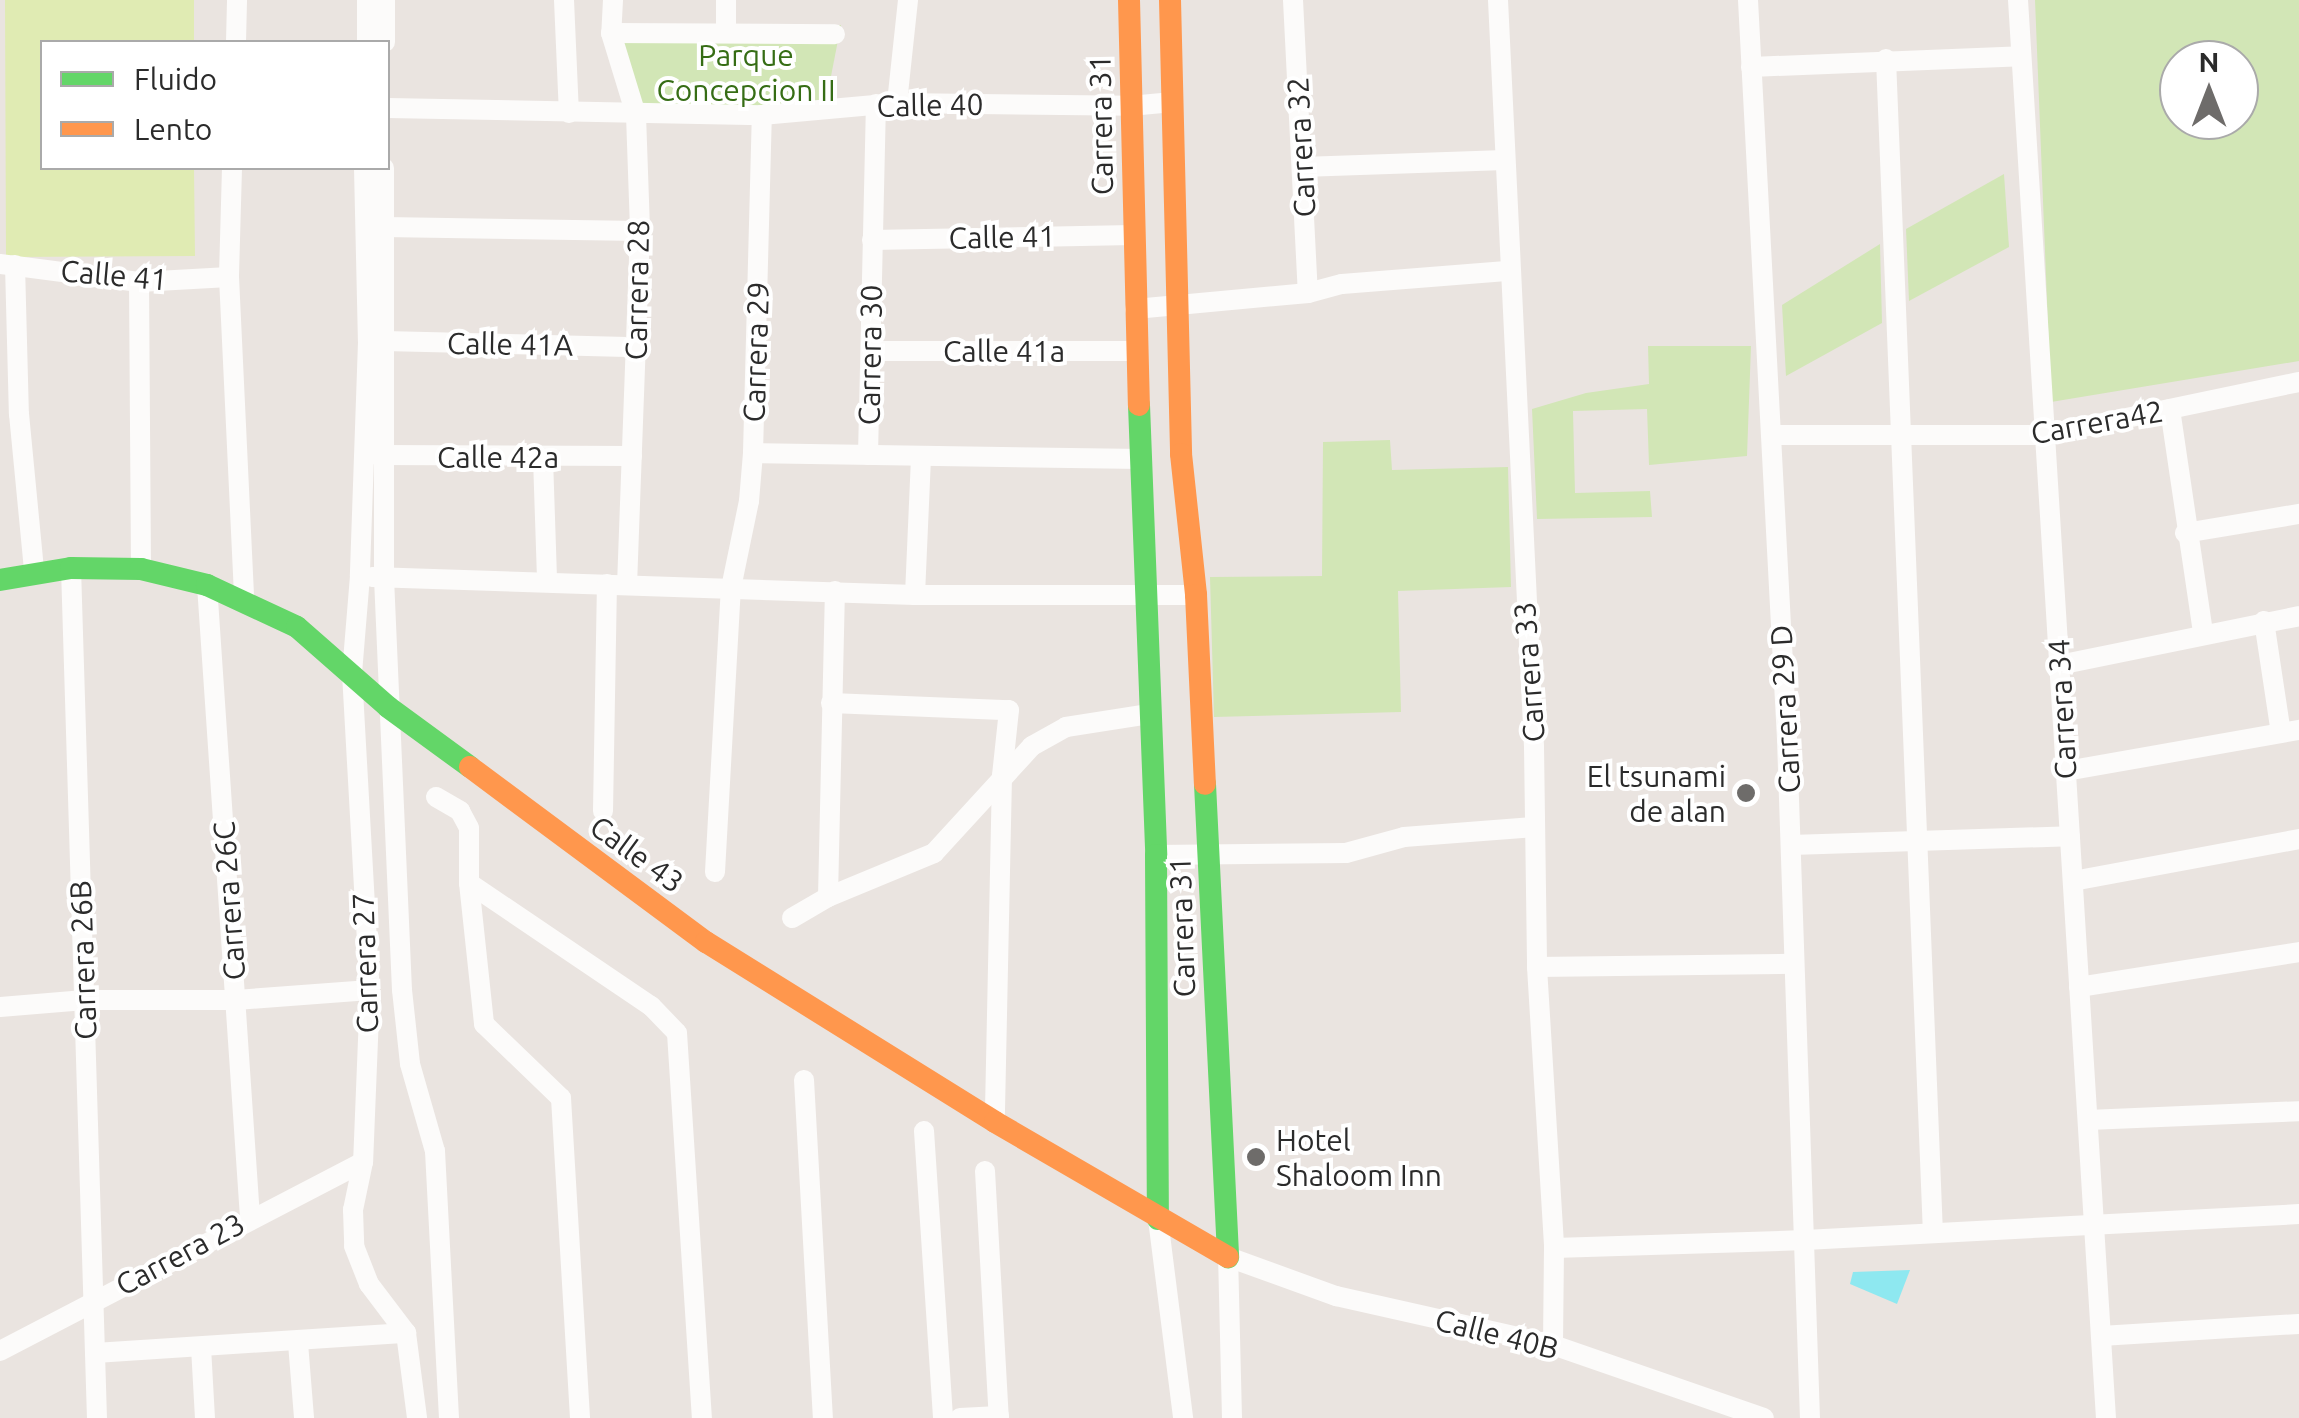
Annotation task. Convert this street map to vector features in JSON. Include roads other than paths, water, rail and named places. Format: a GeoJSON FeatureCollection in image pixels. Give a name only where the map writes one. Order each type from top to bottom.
{"type":"FeatureCollection","features":[{"type":"Feature","properties":{"kind":"street"},"geometry":{"type":"LineString","coordinates":[[236,40],[237,0]]}},
{"type":"Feature","properties":{"kind":"street"},"geometry":{"type":"LineString","coordinates":[[366,40],[367,0]]}},
{"type":"Feature","properties":{"kind":"street"},"geometry":{"type":"LineString","coordinates":[[385,0],[385,40]]}},
{"type":"Feature","properties":{"kind":"street"},"geometry":{"type":"LineString","coordinates":[[564,0],[569,112]]}},
{"type":"Feature","properties":{"kind":"street","name":"Carrera 28"},"geometry":{"type":"LineString","coordinates":[[603,812],[617,584],[632,456],[640,232],[636,115],[611,33],[613,0]]}},
{"type":"Feature","properties":{"kind":"street"},"geometry":{"type":"LineString","coordinates":[[726,0],[726,30]]}},
{"type":"Feature","properties":{"kind":"street","name":"Carrera 30"},"geometry":{"type":"LineString","coordinates":[[908,0],[886,103],[872,240],[868,455],[921,458]]}},
{"type":"Feature","properties":{"kind":"street","name":"Carrera 31"},"geometry":{"type":"LineString","coordinates":[[1129,0],[1136,352],[1149,593],[1156,855],[1158,1220]]}},
{"type":"Feature","properties":{"kind":"street","name":"Carrera 31"},"geometry":{"type":"LineString","coordinates":[[1170,0],[1181,454],[1196,595],[1228,1257]]}},
{"type":"Feature","properties":{"kind":"street","name":"Carrera 32"},"geometry":{"type":"LineString","coordinates":[[1293,0],[1308,293]]}},
{"type":"Feature","properties":{"kind":"street","name":"Carrera 33"},"geometry":{"type":"LineString","coordinates":[[1498,0],[1535,827],[1537,967],[1554,1248],[1552,1345]]}},
{"type":"Feature","properties":{"kind":"street","name":"Carrera 29 D"},"geometry":{"type":"LineString","coordinates":[[1748,0],[1791,845],[1810,1418]]}},
{"type":"Feature","properties":{"kind":"street","name":"Carrera 34"},"geometry":{"type":"LineString","coordinates":[[2018,0],[2106,1418]]}},
{"type":"Feature","properties":{"kind":"street"},"geometry":{"type":"LineString","coordinates":[[611,33],[726,30],[835,34]]}},
{"type":"Feature","properties":{"kind":"street"},"geometry":{"type":"LineString","coordinates":[[1751,67],[2021,56]]}},
{"type":"Feature","properties":{"kind":"street"},"geometry":{"type":"LineString","coordinates":[[1886,59],[1933,1232]]}},
{"type":"Feature","properties":{"kind":"street","name":"Calle 40"},"geometry":{"type":"LineString","coordinates":[[390,108],[762,115],[886,103],[1130,106],[1173,102]]}},
{"type":"Feature","properties":{"kind":"street","name":"Carrera 29"},"geometry":{"type":"LineString","coordinates":[[715,872],[731,588],[750,502],[762,115]]}},
{"type":"Feature","properties":{"kind":"street"},"geometry":{"type":"LineString","coordinates":[[1302,167],[1505,160]]}},
{"type":"Feature","properties":{"kind":"street"},"geometry":{"type":"LineString","coordinates":[[232,170],[228,277],[244,599]]}},
{"type":"Feature","properties":{"kind":"street","name":"Carrera 27"},"geometry":{"type":"LineString","coordinates":[[364,170],[394,825],[410,1064],[435,1152],[449,1418]]}},
{"type":"Feature","properties":{"kind":"street","name":"Carrera 27"},"geometry":{"type":"LineString","coordinates":[[384,170],[384,342],[352,673],[370,990],[363,1162],[353,1210],[354,1246],[369,1284],[406,1333]]}},
{"type":"Feature","properties":{"kind":"street"},"geometry":{"type":"LineString","coordinates":[[384,227],[640,232]]}},
{"type":"Feature","properties":{"kind":"street","name":"Calle 41"},"geometry":{"type":"LineString","coordinates":[[872,240],[1133,235]]}},
{"type":"Feature","properties":{"kind":"street"},"geometry":{"type":"LineString","coordinates":[[8,264],[9,415],[34,572]]}},
{"type":"Feature","properties":{"kind":"street","name":"Calle 41"},"geometry":{"type":"LineString","coordinates":[[8,264],[139,282],[228,277]]}},
{"type":"Feature","properties":{"kind":"street"},"geometry":{"type":"LineString","coordinates":[[1135,309],[1308,293],[1342,284],[1509,272]]}},
{"type":"Feature","properties":{"kind":"street"},"geometry":{"type":"LineString","coordinates":[[139,282],[141,570]]}},
{"type":"Feature","properties":{"kind":"street","name":"Calle 41A"},"geometry":{"type":"LineString","coordinates":[[384,342],[637,347]]}},
{"type":"Feature","properties":{"kind":"street","name":"Calle 41a"},"geometry":{"type":"LineString","coordinates":[[872,352],[1136,352]]}},
{"type":"Feature","properties":{"kind":"street","name":"Carrera42"},"geometry":{"type":"LineString","coordinates":[[1772,436],[2045,436],[2299,382]]}},
{"type":"Feature","properties":{"kind":"street"},"geometry":{"type":"LineString","coordinates":[[2170,410],[2203,633]]}},
{"type":"Feature","properties":{"kind":"street"},"geometry":{"type":"LineString","coordinates":[[753,453],[868,455]]}},
{"type":"Feature","properties":{"kind":"street","name":"Calle 42a"},"geometry":{"type":"LineString","coordinates":[[376,455],[632,456]]}},
{"type":"Feature","properties":{"kind":"street"},"geometry":{"type":"LineString","coordinates":[[543,458],[547,580]]}},
{"type":"Feature","properties":{"kind":"street"},"geometry":{"type":"LineString","coordinates":[[915,595],[921,458],[1142,459]]}},
{"type":"Feature","properties":{"kind":"street"},"geometry":{"type":"LineString","coordinates":[[2186,532],[2299,514]]}},
{"type":"Feature","properties":{"kind":"street","name":"Calle 43"},"geometry":{"type":"LineString","coordinates":[[0,580],[70,568],[141,570],[207,585],[297,627],[388,707],[706,942],[995,1122],[1158,1220],[1228,1257]]}},
{"type":"Feature","properties":{"kind":"street","name":"Carrera 26B"},"geometry":{"type":"LineString","coordinates":[[70,568],[98,1418]]}},
{"type":"Feature","properties":{"kind":"street"},"geometry":{"type":"LineString","coordinates":[[360,576],[915,595],[1196,595]]}},
{"type":"Feature","properties":{"kind":"street","name":"Carrera 26C"},"geometry":{"type":"LineString","coordinates":[[207,585],[250,1217]]}},
{"type":"Feature","properties":{"kind":"street"},"geometry":{"type":"LineString","coordinates":[[828,897],[834,591]]}},
{"type":"Feature","properties":{"kind":"street"},"geometry":{"type":"LineString","coordinates":[[2059,665],[2299,616]]}},
{"type":"Feature","properties":{"kind":"street"},"geometry":{"type":"LineString","coordinates":[[2066,772],[2290,732],[2264,622]]}},
{"type":"Feature","properties":{"kind":"street"},"geometry":{"type":"LineString","coordinates":[[831,704],[1010,710],[1002,776],[995,1122]]}},
{"type":"Feature","properties":{"kind":"street"},"geometry":{"type":"LineString","coordinates":[[792,918],[828,897],[934,854],[1032,746],[1066,727],[1150,714]]}},
{"type":"Feature","properties":{"kind":"street"},"geometry":{"type":"LineString","coordinates":[[436,797],[460,811],[469,828],[469,883],[484,1024],[562,1098],[580,1418]]}},
{"type":"Feature","properties":{"kind":"street"},"geometry":{"type":"LineString","coordinates":[[359,827],[394,825]]}},
{"type":"Feature","properties":{"kind":"street"},"geometry":{"type":"LineString","coordinates":[[1156,855],[1346,853],[1404,837],[1535,827]]}},
{"type":"Feature","properties":{"kind":"street"},"geometry":{"type":"LineString","coordinates":[[1791,845],[2070,836]]}},
{"type":"Feature","properties":{"kind":"street"},"geometry":{"type":"LineString","coordinates":[[2073,880],[2299,839]]}},
{"type":"Feature","properties":{"kind":"street"},"geometry":{"type":"LineString","coordinates":[[469,883],[651,1006],[676,1033],[702,1418]]}},
{"type":"Feature","properties":{"kind":"street"},"geometry":{"type":"LineString","coordinates":[[2079,988],[2299,952]]}},
{"type":"Feature","properties":{"kind":"street"},"geometry":{"type":"LineString","coordinates":[[1537,967],[1794,964]]}},
{"type":"Feature","properties":{"kind":"street"},"geometry":{"type":"LineString","coordinates":[[0,1008],[85,1000],[236,1000],[370,990]]}},
{"type":"Feature","properties":{"kind":"street"},"geometry":{"type":"LineString","coordinates":[[804,1080],[822,1418]]}},
{"type":"Feature","properties":{"kind":"street"},"geometry":{"type":"LineString","coordinates":[[2088,1120],[2299,1111]]}},
{"type":"Feature","properties":{"kind":"street"},"geometry":{"type":"LineString","coordinates":[[924,1131],[943,1418]]}},
{"type":"Feature","properties":{"kind":"street","name":"Carrera 23"},"geometry":{"type":"LineString","coordinates":[[0,1351],[250,1217],[363,1162]]}},
{"type":"Feature","properties":{"kind":"street"},"geometry":{"type":"LineString","coordinates":[[960,1418],[999,1417],[985,1171]]}},
{"type":"Feature","properties":{"kind":"street"},"geometry":{"type":"LineString","coordinates":[[1554,1248],[1805,1240],[2299,1214]]}},
{"type":"Feature","properties":{"kind":"street"},"geometry":{"type":"LineString","coordinates":[[1158,1220],[1183,1418]]}},
{"type":"Feature","properties":{"kind":"street"},"geometry":{"type":"LineString","coordinates":[[1228,1257],[1232,1418]]}},
{"type":"Feature","properties":{"kind":"street","name":"Calle 40B"},"geometry":{"type":"LineString","coordinates":[[1228,1257],[1336,1296],[1552,1345],[1764,1418]]}},
{"type":"Feature","properties":{"kind":"street"},"geometry":{"type":"LineString","coordinates":[[2101,1336],[2299,1324]]}},
{"type":"Feature","properties":{"kind":"street"},"geometry":{"type":"LineString","coordinates":[[95,1353],[406,1333],[416,1418]]}},
{"type":"Feature","properties":{"kind":"street"},"geometry":{"type":"LineString","coordinates":[[298,1342],[304,1418]]}},
{"type":"Feature","properties":{"kind":"street"},"geometry":{"type":"LineString","coordinates":[[201,1347],[205,1418]]}},
{"type":"Feature","properties":{"kind":"water"},"geometry":{"type":"Polygon","coordinates":[[[1910,1270],[1897,1304],[1850,1284],[1853,1272],[1910,1270]]]}},
{"type":"Feature","properties":{"kind":"place","name":"El tsunami de alan"},"geometry":{"type":"Point","coordinates":[1746,793]}},
{"type":"Feature","properties":{"kind":"place","name":"Hotel Shaloom Inn"},"geometry":{"type":"Point","coordinates":[1256,1157]}},
{"type":"Feature","properties":{"kind":"park label","name":"Parque Concepcion II"},"geometry":{"type":"Point","coordinates":[746,72]}}]}
